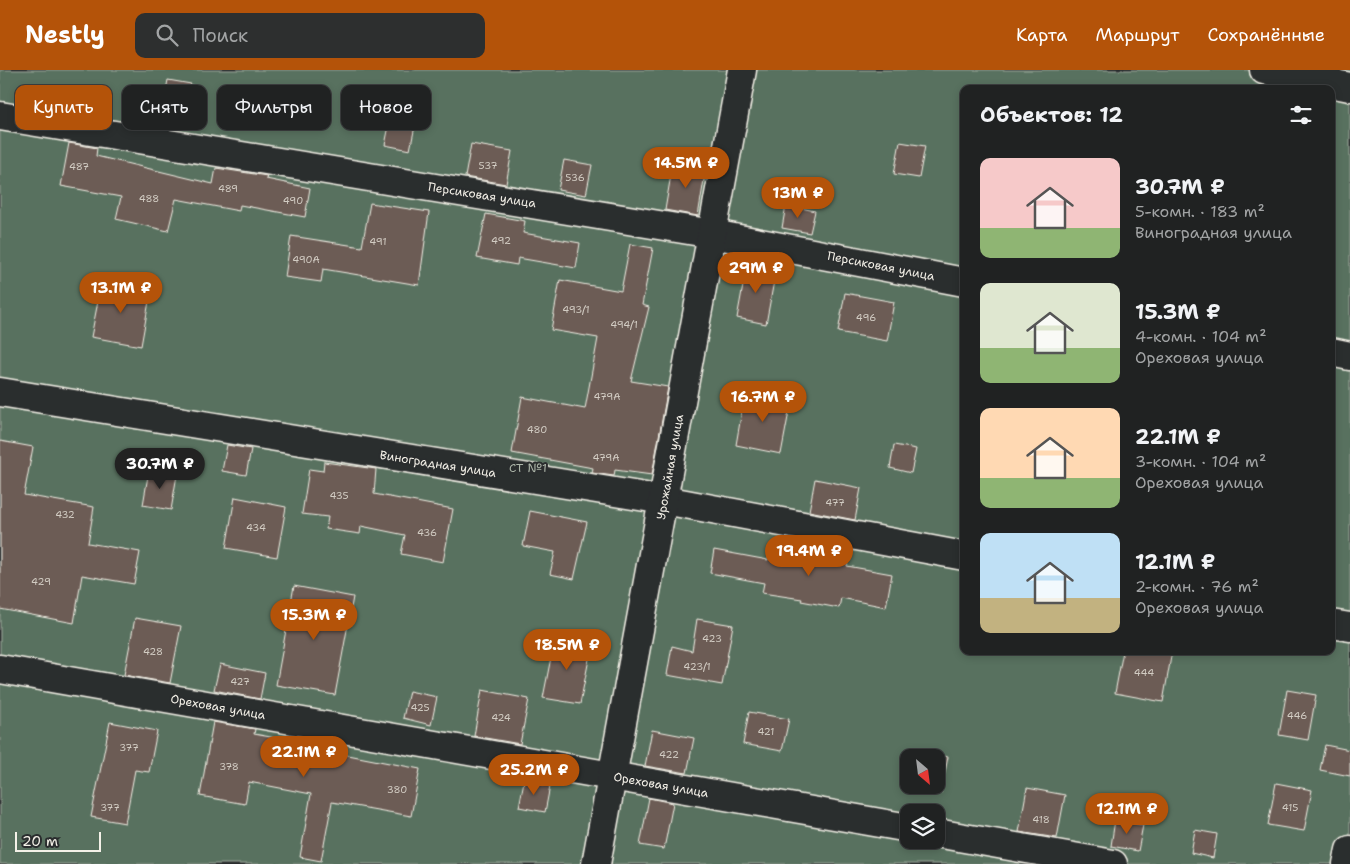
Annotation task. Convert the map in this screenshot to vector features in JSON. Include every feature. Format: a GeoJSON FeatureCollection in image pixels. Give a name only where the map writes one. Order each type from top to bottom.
{"type":"FeatureCollection","features":[{"type":"Feature","properties":{"kind":"street","name":"Урожайная улица"},"geometry":{"type":"LineString","coordinates":[[596,864],[742,70]]}},
{"type":"Feature","properties":{"kind":"street"},"geometry":{"type":"LineString","coordinates":[[1264,70],[1350,87]]}},
{"type":"Feature","properties":{"kind":"street","name":"Персиковая улица"},"geometry":{"type":"LineString","coordinates":[[0,116],[713,234],[960,281]]}},
{"type":"Feature","properties":{"kind":"street"},"geometry":{"type":"LineString","coordinates":[[1335,353],[1350,356]]}},
{"type":"Feature","properties":{"kind":"street","name":"Виноградная улица"},"geometry":{"type":"LineString","coordinates":[[0,392],[664,500],[960,555]]}},
{"type":"Feature","properties":{"kind":"street"},"geometry":{"type":"LineString","coordinates":[[1335,625],[1350,628]]}},
{"type":"Feature","properties":{"kind":"street","name":"Ореховая улица"},"geometry":{"type":"LineString","coordinates":[[0,669],[900,826]]}},
{"type":"Feature","properties":{"kind":"street"},"geometry":{"type":"LineString","coordinates":[[945,835],[1113,864]]}},
{"type":"Feature","properties":{"kind":"street"},"geometry":{"type":"LineString","coordinates":[[1347,864],[1350,850]]}},
{"type":"Feature","properties":{"kind":"green space","name":"СТ №1"},"geometry":{"type":"Polygon","coordinates":[[[0,70],[1350,70],[1350,864],[0,864],[0,70]]]}},
{"type":"Feature","properties":{"kind":"building"},"geometry":{"type":"Polygon","coordinates":[[[168,80],[191,84],[191,85],[167,85],[168,80]]]}},
{"type":"Feature","properties":{"kind":"building"},"geometry":{"type":"Polygon","coordinates":[[[388,130],[414,130],[410,150],[385,145],[388,130]]]}},
{"type":"Feature","properties":{"kind":"building"},"geometry":{"type":"Polygon","coordinates":[[[900,142],[925,146],[919,178],[894,174],[900,142]]]}},
{"type":"Feature","properties":{"kind":"building"},"geometry":{"type":"Polygon","coordinates":[[[69,143],[97,148],[96,156],[213,184],[216,168],[267,176],[266,179],[310,188],[305,217],[240,205],[239,211],[176,199],[168,231],[116,219],[121,197],[61,186],[69,143]]]}},
{"type":"Feature","properties":{"kind":"building"},"geometry":{"type":"Polygon","coordinates":[[[471,144],[512,151],[506,184],[465,177],[471,144]]]}},
{"type":"Feature","properties":{"kind":"building"},"geometry":{"type":"Polygon","coordinates":[[[564,160],[592,165],[586,195],[558,190],[564,160]]]}},
{"type":"Feature","properties":{"kind":"building"},"geometry":{"type":"Polygon","coordinates":[[[673,163],[706,168],[698,216],[665,210],[673,163]]]}},
{"type":"Feature","properties":{"kind":"building"},"geometry":{"type":"Polygon","coordinates":[[[370,203],[429,212],[419,285],[323,269],[321,282],[285,277],[291,236],[362,247],[370,203]]]}},
{"type":"Feature","properties":{"kind":"building"},"geometry":{"type":"Polygon","coordinates":[[[786,205],[815,211],[810,233],[782,228],[786,205]]]}},
{"type":"Feature","properties":{"kind":"building"},"geometry":{"type":"Polygon","coordinates":[[[486,214],[525,221],[523,233],[580,243],[576,268],[518,258],[517,265],[477,258],[486,214]]]}},
{"type":"Feature","properties":{"kind":"building"},"geometry":{"type":"Polygon","coordinates":[[[630,244],[653,248],[642,305],[649,307],[631,381],[668,387],[652,475],[615,470],[614,476],[592,473],[593,468],[512,453],[522,397],[585,409],[598,338],[551,330],[560,280],[621,291],[630,244]]]}},
{"type":"Feature","properties":{"kind":"building"},"geometry":{"type":"Polygon","coordinates":[[[747,264],[776,270],[766,324],[737,318],[747,264]]]}},
{"type":"Feature","properties":{"kind":"building"},"geometry":{"type":"Polygon","coordinates":[[[102,281],[151,290],[141,346],[91,337],[102,281]]]}},
{"type":"Feature","properties":{"kind":"building"},"geometry":{"type":"Polygon","coordinates":[[[845,293],[894,302],[887,341],[838,332],[845,293]]]}},
{"type":"Feature","properties":{"kind":"building"},"geometry":{"type":"Polygon","coordinates":[[[745,393],[791,401],[781,454],[736,445],[745,393]]]}},
{"type":"Feature","properties":{"kind":"building"},"geometry":{"type":"Polygon","coordinates":[[[0,441],[33,447],[24,495],[94,507],[88,543],[140,552],[134,584],[82,575],[74,623],[0,609],[0,441]]]}},
{"type":"Feature","properties":{"kind":"building"},"geometry":{"type":"Polygon","coordinates":[[[227,445],[251,449],[246,475],[222,471],[227,445]]]}},
{"type":"Feature","properties":{"kind":"building"},"geometry":{"type":"Polygon","coordinates":[[[894,445],[916,449],[911,473],[890,468],[894,445]]]}},
{"type":"Feature","properties":{"kind":"building"},"geometry":{"type":"Polygon","coordinates":[[[324,462],[376,469],[374,494],[453,509],[443,562],[401,554],[405,535],[361,526],[360,534],[326,529],[328,517],[302,514],[309,469],[323,471],[324,462]]]}},
{"type":"Feature","properties":{"kind":"building"},"geometry":{"type":"Polygon","coordinates":[[[149,470],[177,475],[171,510],[143,505],[149,470]]]}},
{"type":"Feature","properties":{"kind":"building"},"geometry":{"type":"Polygon","coordinates":[[[815,479],[861,488],[855,520],[809,511],[815,479]]]}},
{"type":"Feature","properties":{"kind":"building"},"geometry":{"type":"Polygon","coordinates":[[[235,497],[286,507],[277,557],[226,548],[235,497]]]}},
{"type":"Feature","properties":{"kind":"building"},"geometry":{"type":"Polygon","coordinates":[[[530,511],[587,522],[574,579],[550,574],[555,552],[523,546],[530,511]]]}},
{"type":"Feature","properties":{"kind":"building"},"geometry":{"type":"Polygon","coordinates":[[[812,544],[849,550],[847,566],[892,574],[886,607],[841,598],[839,608],[801,601],[802,599],[762,593],[764,583],[710,573],[714,550],[768,560],[769,555],[809,562],[812,544]]]}},
{"type":"Feature","properties":{"kind":"building"},"geometry":{"type":"Polygon","coordinates":[[[294,586],[353,597],[335,695],[276,685],[294,586]]]}},
{"type":"Feature","properties":{"kind":"building"},"geometry":{"type":"Polygon","coordinates":[[[135,618],[181,626],[170,683],[124,675],[135,618]]]}},
{"type":"Feature","properties":{"kind":"building"},"geometry":{"type":"Polygon","coordinates":[[[697,619],[733,625],[722,685],[667,675],[672,646],[692,651],[697,619]]]}},
{"type":"Feature","properties":{"kind":"building"},"geometry":{"type":"Polygon","coordinates":[[[555,637],[592,644],[580,704],[543,698],[555,637]]]}},
{"type":"Feature","properties":{"kind":"building"},"geometry":{"type":"Polygon","coordinates":[[[1122,655],[1171,655],[1163,702],[1115,693],[1122,655]]]}},
{"type":"Feature","properties":{"kind":"building"},"geometry":{"type":"Polygon","coordinates":[[[220,664],[265,673],[260,699],[214,690],[220,664]]]}},
{"type":"Feature","properties":{"kind":"building"},"geometry":{"type":"Polygon","coordinates":[[[482,690],[529,699],[520,744],[474,736],[482,690]]]}},
{"type":"Feature","properties":{"kind":"building"},"geometry":{"type":"Polygon","coordinates":[[[1287,690],[1316,695],[1308,740],[1279,735],[1287,690]]]}},
{"type":"Feature","properties":{"kind":"building"},"geometry":{"type":"Polygon","coordinates":[[[409,691],[437,697],[431,725],[403,718],[409,691]]]}},
{"type":"Feature","properties":{"kind":"building"},"geometry":{"type":"Polygon","coordinates":[[[749,712],[789,719],[782,751],[743,744],[749,712]]]}},
{"type":"Feature","properties":{"kind":"building"},"geometry":{"type":"Polygon","coordinates":[[[110,722],[157,731],[149,772],[135,770],[125,823],[91,817],[110,722]]]}},
{"type":"Feature","properties":{"kind":"building"},"geometry":{"type":"Polygon","coordinates":[[[213,722],[255,729],[254,734],[343,750],[343,754],[420,769],[411,816],[332,802],[321,861],[300,857],[311,794],[249,782],[245,804],[200,796],[213,722]]]}},
{"type":"Feature","properties":{"kind":"building"},"geometry":{"type":"Polygon","coordinates":[[[652,730],[694,738],[687,773],[645,766],[652,730]]]}},
{"type":"Feature","properties":{"kind":"building"},"geometry":{"type":"Polygon","coordinates":[[[1325,745],[1350,750],[1350,776],[1320,770],[1325,745]]]}},
{"type":"Feature","properties":{"kind":"building"},"geometry":{"type":"Polygon","coordinates":[[[945,756],[948,757],[945,772],[945,756]]]}},
{"type":"Feature","properties":{"kind":"building"},"geometry":{"type":"Polygon","coordinates":[[[524,781],[550,786],[545,812],[519,807],[524,781]]]}},
{"type":"Feature","properties":{"kind":"building"},"geometry":{"type":"Polygon","coordinates":[[[1276,783],[1312,790],[1304,831],[1268,825],[1276,783]]]}},
{"type":"Feature","properties":{"kind":"building"},"geometry":{"type":"Polygon","coordinates":[[[1027,788],[1065,795],[1057,838],[1019,832],[1027,788]]]}},
{"type":"Feature","properties":{"kind":"building"},"geometry":{"type":"Polygon","coordinates":[[[649,798],[673,803],[664,849],[640,845],[649,798]]]}},
{"type":"Feature","properties":{"kind":"building"},"geometry":{"type":"Polygon","coordinates":[[[1115,820],[1143,825],[1138,851],[1111,846],[1115,820]]]}},
{"type":"Feature","properties":{"kind":"building"},"geometry":{"type":"Polygon","coordinates":[[[1195,830],[1217,834],[1213,858],[1191,853],[1195,830]]]}}]}
